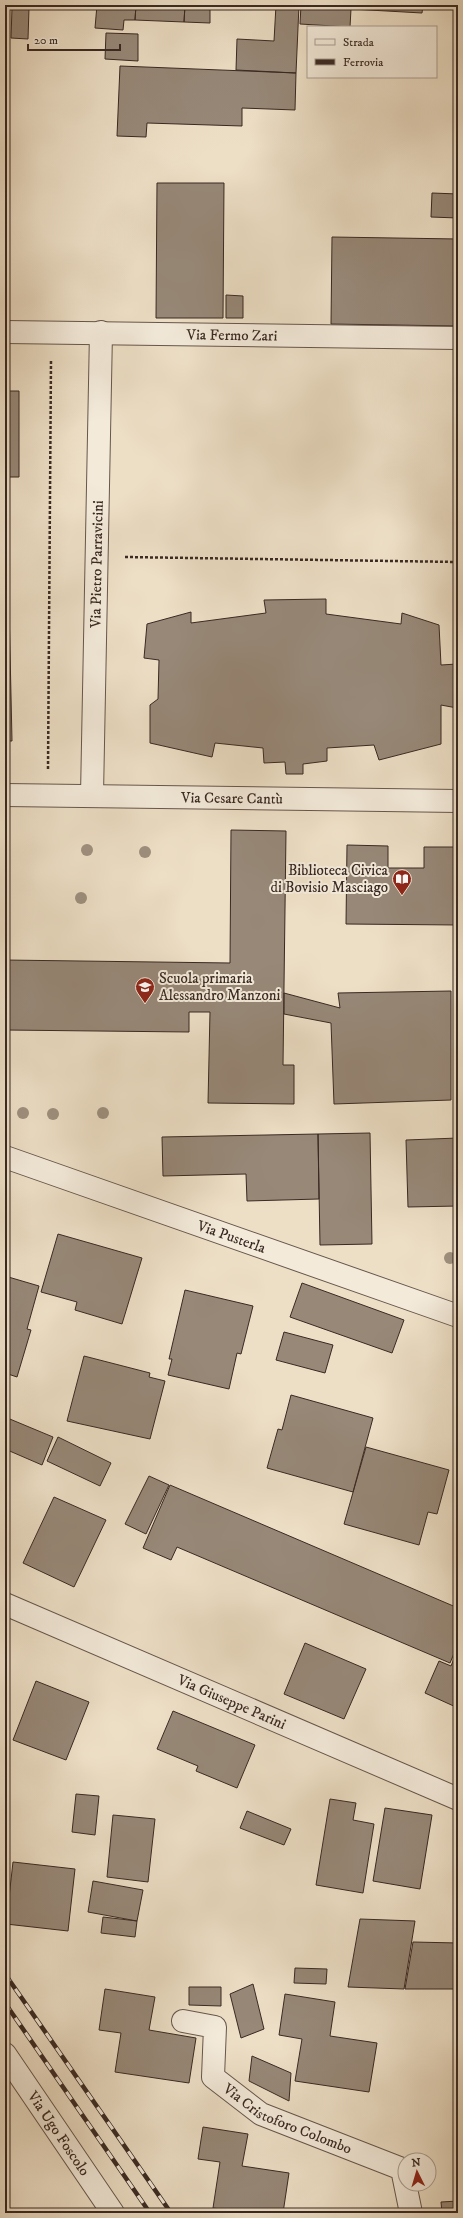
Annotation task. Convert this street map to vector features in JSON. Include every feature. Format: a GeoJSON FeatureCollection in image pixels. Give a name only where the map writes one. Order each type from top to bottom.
{"type":"FeatureCollection","features":[{"type":"Feature","properties":{"kind":"street","name":"Via Fermo Zari"},"geometry":{"type":"LineString","coordinates":[[5,332],[101,332],[458,338]]}},
{"type":"Feature","properties":{"kind":"street","name":"Via Pietro Parravicini"},"geometry":{"type":"LineString","coordinates":[[92,795],[101,332]]}},
{"type":"Feature","properties":{"kind":"street","name":"Via Cesare Cantù"},"geometry":{"type":"LineString","coordinates":[[5,795],[48,794],[458,801]]}},
{"type":"Feature","properties":{"kind":"street","name":"Via Pusterla"},"geometry":{"type":"LineString","coordinates":[[5,1157],[458,1316]]}},
{"type":"Feature","properties":{"kind":"street","name":"Via Giuseppe Parini"},"geometry":{"type":"LineString","coordinates":[[5,1604],[458,1799]]}},
{"type":"Feature","properties":{"kind":"street","name":"Via Cristoforo Colombo"},"geometry":{"type":"LineString","coordinates":[[183,2021],[215,2027],[213,2078],[261,2114],[402,2169],[410,2213]]}},
{"type":"Feature","properties":{"kind":"street","name":"Via Ugo Foscolo"},"geometry":{"type":"LineString","coordinates":[[5,2054],[113,2213]]}},
{"type":"Feature","properties":{"kind":"path"},"geometry":{"type":"LineString","coordinates":[[48,794],[52,332]]}},
{"type":"Feature","properties":{"kind":"path"},"geometry":{"type":"LineString","coordinates":[[122,557],[458,562]]}},
{"type":"Feature","properties":{"kind":"building"},"geometry":{"type":"Polygon","coordinates":[[[97,5],[136,5],[135,20],[124,20],[123,30],[95,28],[97,5]]]}},
{"type":"Feature","properties":{"kind":"building"},"geometry":{"type":"Polygon","coordinates":[[[136,5],[185,5],[184,22],[135,20],[136,5]]]}},
{"type":"Feature","properties":{"kind":"building"},"geometry":{"type":"Polygon","coordinates":[[[185,5],[210,5],[210,23],[184,22],[185,5]]]}},
{"type":"Feature","properties":{"kind":"building"},"geometry":{"type":"Polygon","coordinates":[[[276,5],[299,5],[296,73],[236,70],[237,39],[274,41],[276,5]]]}},
{"type":"Feature","properties":{"kind":"building"},"geometry":{"type":"Polygon","coordinates":[[[301,5],[423,5],[422,13],[351,9],[350,26],[300,24],[301,5]]]}},
{"type":"Feature","properties":{"kind":"building"},"geometry":{"type":"Polygon","coordinates":[[[12,8],[29,8],[28,39],[11,38],[12,8]]]}},
{"type":"Feature","properties":{"kind":"building"},"geometry":{"type":"Polygon","coordinates":[[[106,33],[138,34],[138,61],[105,59],[106,33]]]}},
{"type":"Feature","properties":{"kind":"building"},"geometry":{"type":"Polygon","coordinates":[[[120,66],[296,73],[295,110],[242,108],[242,126],[147,123],[146,137],[117,136],[120,66]]]}},
{"type":"Feature","properties":{"kind":"building"},"geometry":{"type":"Polygon","coordinates":[[[157,183],[224,183],[223,318],[156,318],[157,183]]]}},
{"type":"Feature","properties":{"kind":"building"},"geometry":{"type":"Polygon","coordinates":[[[432,193],[458,194],[458,218],[431,217],[432,193]]]}},
{"type":"Feature","properties":{"kind":"building"},"geometry":{"type":"Polygon","coordinates":[[[332,237],[458,239],[458,326],[331,324],[332,237]]]}},
{"type":"Feature","properties":{"kind":"building"},"geometry":{"type":"Polygon","coordinates":[[[226,295],[243,296],[243,318],[226,318],[226,295]]]}},
{"type":"Feature","properties":{"kind":"building"},"geometry":{"type":"Polygon","coordinates":[[[5,391],[19,391],[19,477],[5,477],[5,391]]]}},
{"type":"Feature","properties":{"kind":"building"},"geometry":{"type":"Polygon","coordinates":[[[5,560],[8,560],[12,741],[5,741],[5,560]]]}},
{"type":"Feature","properties":{"kind":"building"},"geometry":{"type":"Polygon","coordinates":[[[326,599],[326,614],[401,624],[402,613],[439,625],[441,665],[457,664],[457,708],[441,705],[441,744],[379,760],[374,745],[327,748],[327,761],[303,764],[303,774],[286,774],[285,762],[264,763],[263,748],[215,743],[212,757],[150,743],[150,705],[158,699],[159,660],[144,658],[147,624],[191,612],[191,623],[266,613],[264,600],[326,599]]]}},
{"type":"Feature","properties":{"kind":"building"},"geometry":{"type":"Polygon","coordinates":[[[231,830],[286,831],[283,1065],[294,1065],[294,1104],[208,1103],[210,1012],[189,1012],[189,1032],[5,1030],[5,960],[230,963],[231,830]]]}},
{"type":"Feature","properties":{"kind":"building","name":"Biblioteca Civica di Bovisio Masciago"},"geometry":{"type":"Polygon","coordinates":[[[347,845],[388,846],[388,868],[424,868],[424,847],[458,847],[458,925],[346,924],[347,845]]]}},
{"type":"Feature","properties":{"kind":"building"},"geometry":{"type":"Polygon","coordinates":[[[451,991],[451,1100],[334,1104],[331,1023],[284,1014],[284,993],[340,1008],[338,993],[451,991]]]}},
{"type":"Feature","properties":{"kind":"building"},"geometry":{"type":"Polygon","coordinates":[[[370,1133],[372,1244],[320,1245],[318,1134],[370,1133]]]}},
{"type":"Feature","properties":{"kind":"building"},"geometry":{"type":"Polygon","coordinates":[[[318,1134],[319,1199],[247,1201],[246,1174],[163,1176],[162,1137],[318,1134]]]}},
{"type":"Feature","properties":{"kind":"building"},"geometry":{"type":"Polygon","coordinates":[[[458,1138],[458,1206],[408,1207],[406,1140],[458,1138]]]}},
{"type":"Feature","properties":{"kind":"building"},"geometry":{"type":"Polygon","coordinates":[[[58,1234],[142,1258],[122,1324],[75,1310],[77,1302],[41,1292],[58,1234]]]}},
{"type":"Feature","properties":{"kind":"building"},"geometry":{"type":"Polygon","coordinates":[[[5,1276],[39,1286],[27,1329],[31,1330],[17,1377],[5,1373],[5,1276]]]}},
{"type":"Feature","properties":{"kind":"building"},"geometry":{"type":"Polygon","coordinates":[[[302,1283],[404,1320],[392,1353],[290,1317],[302,1283]]]}},
{"type":"Feature","properties":{"kind":"building"},"geometry":{"type":"Polygon","coordinates":[[[185,1290],[253,1306],[241,1354],[237,1353],[229,1389],[168,1375],[172,1359],[169,1359],[185,1290]]]}},
{"type":"Feature","properties":{"kind":"building"},"geometry":{"type":"Polygon","coordinates":[[[284,1332],[333,1345],[325,1373],[276,1360],[284,1332]]]}},
{"type":"Feature","properties":{"kind":"building"},"geometry":{"type":"Polygon","coordinates":[[[84,1356],[150,1373],[149,1377],[165,1381],[150,1439],[67,1421],[84,1356]]]}},
{"type":"Feature","properties":{"kind":"building"},"geometry":{"type":"Polygon","coordinates":[[[291,1395],[373,1418],[353,1492],[267,1468],[278,1429],[282,1430],[291,1395]]]}},
{"type":"Feature","properties":{"kind":"building"},"geometry":{"type":"Polygon","coordinates":[[[5,1417],[53,1437],[42,1465],[5,1449],[5,1417]]]}},
{"type":"Feature","properties":{"kind":"building"},"geometry":{"type":"Polygon","coordinates":[[[58,1437],[111,1463],[100,1486],[47,1461],[58,1437]]]}},
{"type":"Feature","properties":{"kind":"building"},"geometry":{"type":"Polygon","coordinates":[[[366,1447],[449,1470],[437,1514],[428,1512],[419,1545],[344,1524],[366,1447]]]}},
{"type":"Feature","properties":{"kind":"building"},"geometry":{"type":"Polygon","coordinates":[[[149,1476],[169,1485],[146,1534],[125,1524],[149,1476]]]}},
{"type":"Feature","properties":{"kind":"building"},"geometry":{"type":"Polygon","coordinates":[[[170,1485],[458,1608],[458,1644],[450,1663],[177,1547],[171,1560],[143,1548],[170,1485]]]}},
{"type":"Feature","properties":{"kind":"building"},"geometry":{"type":"Polygon","coordinates":[[[54,1497],[106,1520],[74,1587],[23,1563],[54,1497]]]}},
{"type":"Feature","properties":{"kind":"building"},"geometry":{"type":"Polygon","coordinates":[[[305,1643],[366,1669],[344,1719],[284,1694],[305,1643]]]}},
{"type":"Feature","properties":{"kind":"building"},"geometry":{"type":"Polygon","coordinates":[[[458,1649],[458,1708],[425,1693],[439,1661],[451,1666],[458,1649]]]}},
{"type":"Feature","properties":{"kind":"building"},"geometry":{"type":"Polygon","coordinates":[[[36,1681],[89,1702],[66,1760],[13,1740],[36,1681]]]}},
{"type":"Feature","properties":{"kind":"building"},"geometry":{"type":"Polygon","coordinates":[[[173,1711],[255,1745],[237,1788],[196,1771],[198,1766],[157,1749],[173,1711]]]}},
{"type":"Feature","properties":{"kind":"building"},"geometry":{"type":"Polygon","coordinates":[[[76,1794],[99,1796],[95,1835],[72,1832],[76,1794]]]}},
{"type":"Feature","properties":{"kind":"building"},"geometry":{"type":"Polygon","coordinates":[[[330,1799],[356,1803],[353,1820],[374,1824],[363,1893],[316,1885],[330,1799]]]}},
{"type":"Feature","properties":{"kind":"building"},"geometry":{"type":"Polygon","coordinates":[[[385,1808],[432,1815],[420,1889],[373,1881],[385,1808]]]}},
{"type":"Feature","properties":{"kind":"building"},"geometry":{"type":"Polygon","coordinates":[[[247,1811],[291,1829],[284,1845],[240,1828],[247,1811]]]}},
{"type":"Feature","properties":{"kind":"building"},"geometry":{"type":"Polygon","coordinates":[[[113,1815],[155,1819],[148,1882],[107,1877],[113,1815]]]}},
{"type":"Feature","properties":{"kind":"building"},"geometry":{"type":"Polygon","coordinates":[[[13,1862],[75,1869],[68,1931],[6,1924],[13,1862]]]}},
{"type":"Feature","properties":{"kind":"building"},"geometry":{"type":"Polygon","coordinates":[[[93,1881],[143,1890],[137,1921],[88,1912],[93,1881]]]}},
{"type":"Feature","properties":{"kind":"building"},"geometry":{"type":"Polygon","coordinates":[[[103,1917],[137,1921],[135,1937],[101,1933],[103,1917]]]}},
{"type":"Feature","properties":{"kind":"building"},"geometry":{"type":"Polygon","coordinates":[[[360,1919],[415,1921],[404,1989],[348,1987],[360,1919]]]}},
{"type":"Feature","properties":{"kind":"building"},"geometry":{"type":"Polygon","coordinates":[[[413,1942],[458,1943],[457,1989],[405,1989],[413,1942]]]}},
{"type":"Feature","properties":{"kind":"building"},"geometry":{"type":"Polygon","coordinates":[[[295,1968],[327,1969],[326,1984],[294,1983],[295,1968]]]}},
{"type":"Feature","properties":{"kind":"building"},"geometry":{"type":"Polygon","coordinates":[[[253,1984],[264,2029],[241,2038],[230,1994],[253,1984]]]}},
{"type":"Feature","properties":{"kind":"building"},"geometry":{"type":"Polygon","coordinates":[[[189,1987],[221,1987],[221,2006],[189,2005],[189,1987]]]}},
{"type":"Feature","properties":{"kind":"building"},"geometry":{"type":"Polygon","coordinates":[[[105,1989],[155,1997],[149,2030],[196,2038],[189,2083],[115,2072],[121,2033],[99,2030],[105,1989]]]}},
{"type":"Feature","properties":{"kind":"building"},"geometry":{"type":"Polygon","coordinates":[[[285,1994],[335,2002],[330,2036],[377,2043],[369,2092],[295,2081],[302,2039],[279,2035],[285,1994]]]}},
{"type":"Feature","properties":{"kind":"building"},"geometry":{"type":"Polygon","coordinates":[[[457,2023],[458,2066],[456,2066],[457,2023]]]}},
{"type":"Feature","properties":{"kind":"building"},"geometry":{"type":"Polygon","coordinates":[[[252,2056],[291,2073],[289,2101],[249,2081],[252,2056]]]}},
{"type":"Feature","properties":{"kind":"building"},"geometry":{"type":"Polygon","coordinates":[[[203,2127],[248,2134],[242,2166],[289,2173],[283,2213],[247,2213],[213,2208],[220,2162],[198,2159],[203,2127]]]}},
{"type":"Feature","properties":{"kind":"building"},"geometry":{"type":"Polygon","coordinates":[[[458,2201],[458,2213],[442,2213],[441,2202],[458,2201]]]}},
{"type":"Feature","properties":{"kind":"railway"},"geometry":{"type":"LineString","coordinates":[[5,1974],[171,2213]]}},
{"type":"Feature","properties":{"kind":"railway"},"geometry":{"type":"LineString","coordinates":[[5,2003],[150,2213]]}},
{"type":"Feature","properties":{"kind":"place","name":"Biblioteca Civica di Bovisio Masciago"},"geometry":{"type":"Point","coordinates":[402,896]}},
{"type":"Feature","properties":{"kind":"place","name":"Scuola primaria Alessandro Manzoni"},"geometry":{"type":"Point","coordinates":[145,1004]}}]}
